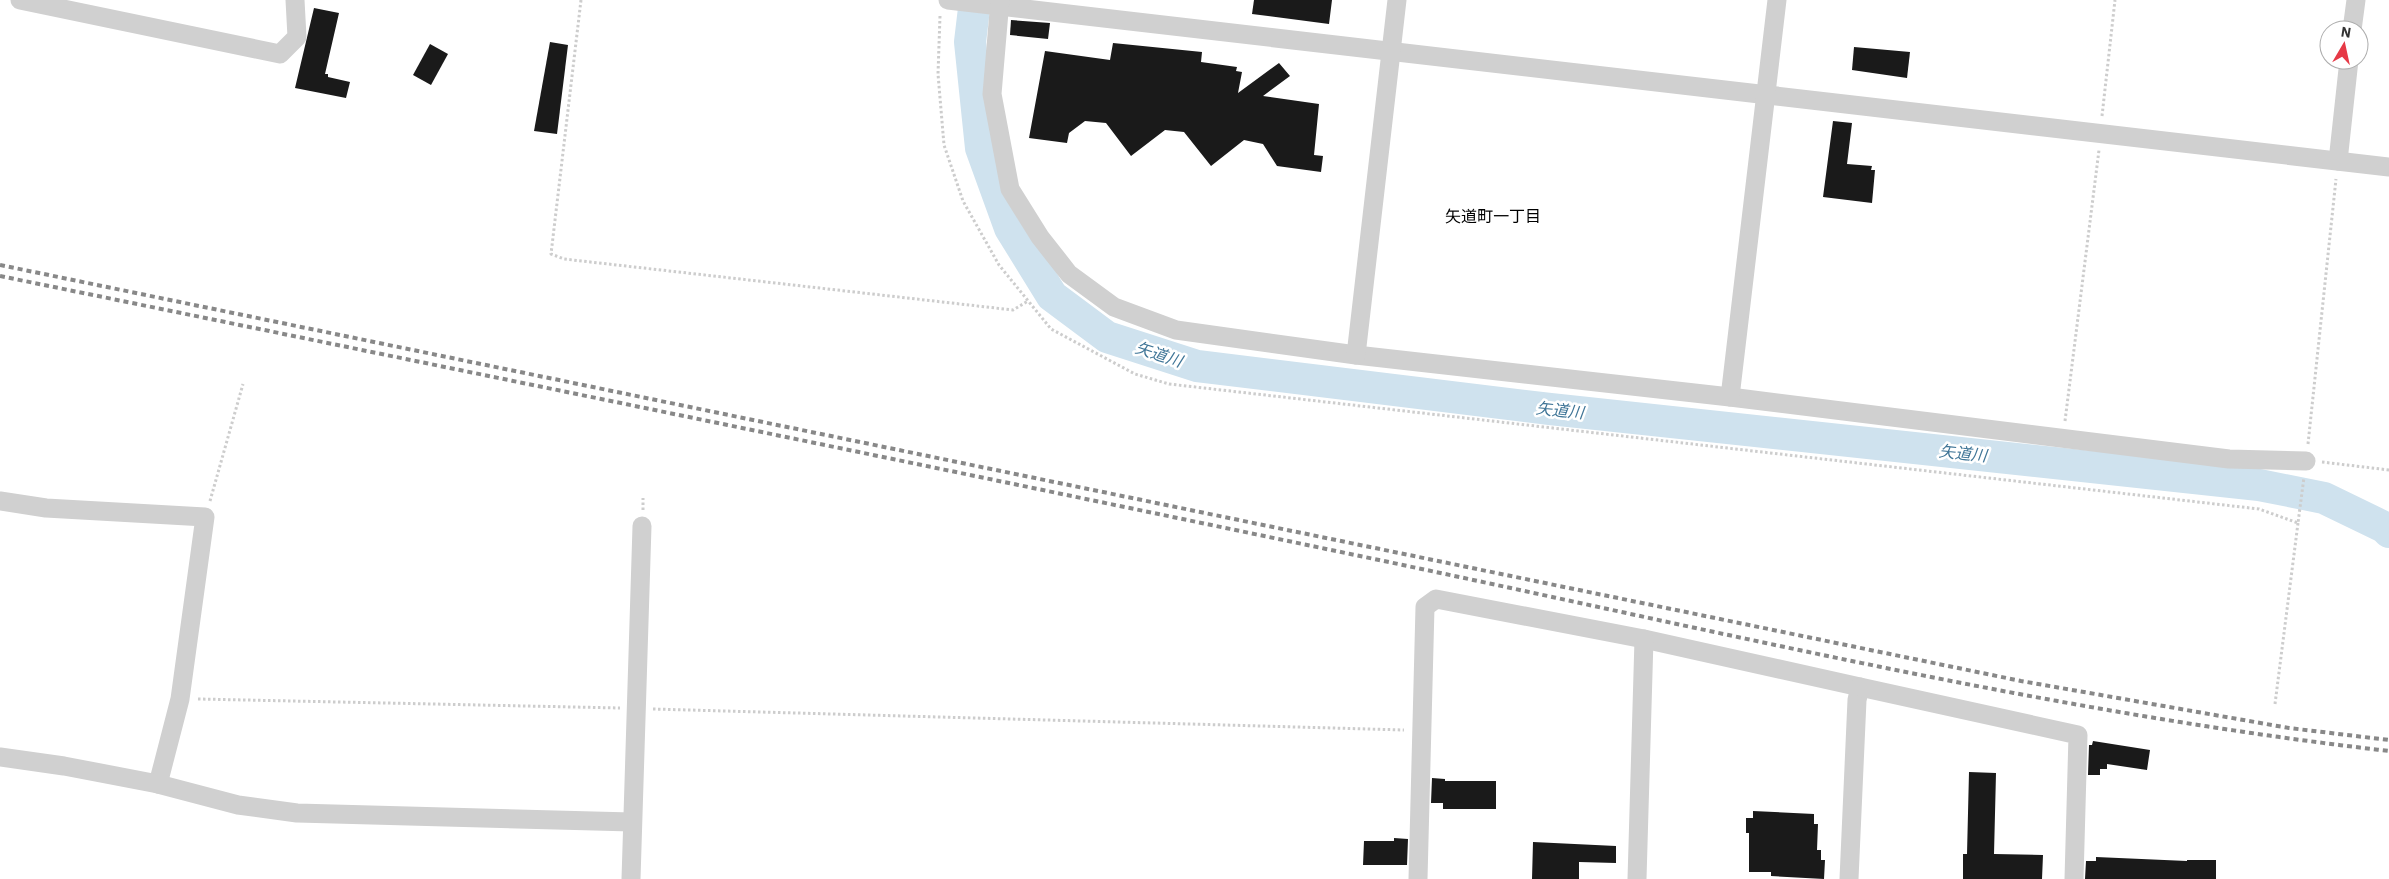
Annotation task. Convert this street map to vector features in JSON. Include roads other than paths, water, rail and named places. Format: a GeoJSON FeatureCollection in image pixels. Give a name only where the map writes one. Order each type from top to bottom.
{"type":"FeatureCollection","features":[{"type":"Feature","properties":{"kind":"street"},"geometry":{"type":"LineString","coordinates":[[20,0],[280,54],[297,37],[295,0]]}},
{"type":"Feature","properties":{"kind":"street"},"geometry":{"type":"LineString","coordinates":[[948,0],[997,4],[2389,168]]}},
{"type":"Feature","properties":{"kind":"street"},"geometry":{"type":"LineString","coordinates":[[1356,356],[1397,0]]}},
{"type":"Feature","properties":{"kind":"street"},"geometry":{"type":"LineString","coordinates":[[1730,397],[1777,0]]}},
{"type":"Feature","properties":{"kind":"street"},"geometry":{"type":"LineString","coordinates":[[2353,20],[2356,0]]}},
{"type":"Feature","properties":{"kind":"street"},"geometry":{"type":"LineString","coordinates":[[997,4],[992,94],[1010,189],[1040,237],[1069,274],[1114,307],[1176,330],[1356,356],[1730,397],[2229,459],[2306,461]]}},
{"type":"Feature","properties":{"kind":"street"},"geometry":{"type":"LineString","coordinates":[[2338,161],[2348,70]]}},
{"type":"Feature","properties":{"kind":"street"},"geometry":{"type":"LineString","coordinates":[[0,501],[46,508],[205,517],[180,699],[158,784]]}},
{"type":"Feature","properties":{"kind":"street"},"geometry":{"type":"LineString","coordinates":[[630,879],[642,526]]}},
{"type":"Feature","properties":{"kind":"street"},"geometry":{"type":"LineString","coordinates":[[1418,879],[1425,607],[1436,599],[1644,639],[2078,736],[2074,879]]}},
{"type":"Feature","properties":{"kind":"street"},"geometry":{"type":"LineString","coordinates":[[1637,879],[1644,639]]}},
{"type":"Feature","properties":{"kind":"street"},"geometry":{"type":"LineString","coordinates":[[1849,879],[1857,700],[1860,687]]}},
{"type":"Feature","properties":{"kind":"street"},"geometry":{"type":"LineString","coordinates":[[0,757],[64,766],[158,784],[238,805],[297,813],[632,822]]}},
{"type":"Feature","properties":{"kind":"waterway","name":"矢道川"},"geometry":{"type":"LineString","coordinates":[[975,0],[970,42],[981,148],[1010,228],[1052,296],[1107,337],[1197,366],[1550,409],[2259,485],[2324,498],[2384,527],[2389,532]]}},
{"type":"Feature","properties":{"kind":"railway"},"geometry":{"type":"LineString","coordinates":[[0,265],[2021,681],[2289,728],[2389,740]]}},
{"type":"Feature","properties":{"kind":"railway"},"geometry":{"type":"LineString","coordinates":[[0,276],[1207,524],[1882,667],[2134,715],[2389,751]]}},
{"type":"Feature","properties":{"kind":"district","name":"矢道町一丁目"},"geometry":{"type":"Point","coordinates":[1493,216]}}]}
